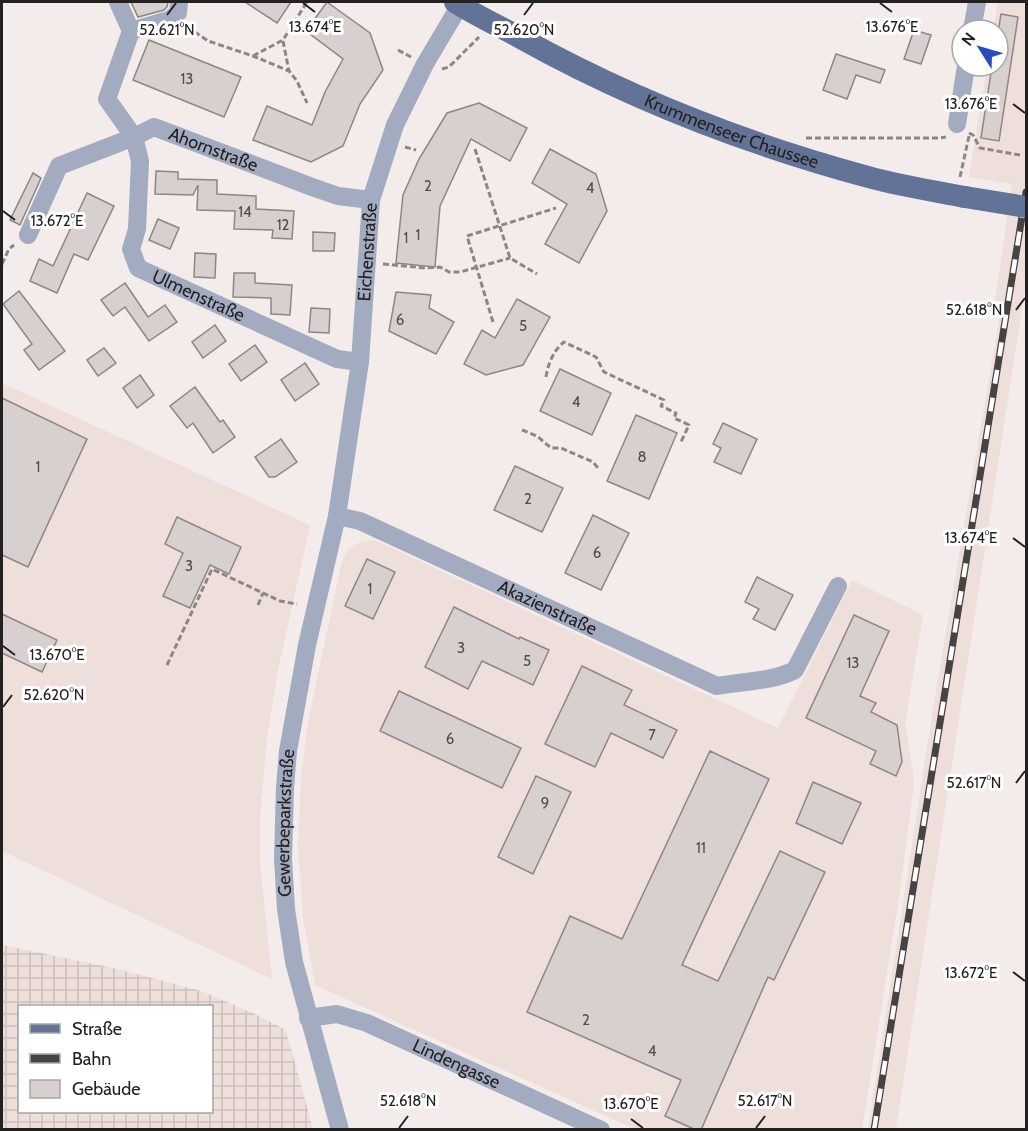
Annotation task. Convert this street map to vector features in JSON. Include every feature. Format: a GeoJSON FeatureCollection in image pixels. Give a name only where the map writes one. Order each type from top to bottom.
{"type":"FeatureCollection","features":[{"type":"Feature","properties":{"kind":"main road","name":"Krummenseer Chaussee"},"geometry":{"type":"LineString","coordinates":[[458,3],[543,51],[627,93],[737,136],[794,156],[874,179],[962,191],[1026,207]]}},
{"type":"Feature","properties":{"kind":"street"},"geometry":{"type":"LineString","coordinates":[[27,236],[59,166],[134,137],[107,99],[131,31],[118,2]]}},
{"type":"Feature","properties":{"kind":"street"},"geometry":{"type":"LineString","coordinates":[[131,31],[170,20],[178,13],[179,2]]}},
{"type":"Feature","properties":{"kind":"street"},"geometry":{"type":"LineString","coordinates":[[974,18],[977,2]]}},
{"type":"Feature","properties":{"kind":"street","name":"Eichenstraße"},"geometry":{"type":"LineString","coordinates":[[337,516],[360,362],[371,200],[395,125],[458,3]]}},
{"type":"Feature","properties":{"kind":"street"},"geometry":{"type":"LineString","coordinates":[[963,129],[965,78]]}},
{"type":"Feature","properties":{"kind":"street","name":"Ahornstraße"},"geometry":{"type":"LineString","coordinates":[[134,137],[154,127],[338,196],[371,200]]}},
{"type":"Feature","properties":{"kind":"street","name":"Ulmenstraße"},"geometry":{"type":"LineString","coordinates":[[134,137],[140,161],[137,229],[131,249],[138,268],[337,359],[360,362]]}},
{"type":"Feature","properties":{"kind":"street","name":"Akazienstraße"},"geometry":{"type":"LineString","coordinates":[[337,516],[360,521],[717,686],[758,680],[795,670],[838,586]]}},
{"type":"Feature","properties":{"kind":"street","name":"Gewerbeparkstraße"},"geometry":{"type":"LineString","coordinates":[[337,516],[305,657],[290,738],[285,787],[283,859],[286,909],[294,962],[340,1130]]}},
{"type":"Feature","properties":{"kind":"street","name":"Lindengasse"},"geometry":{"type":"LineString","coordinates":[[308,1018],[336,1014],[367,1023],[601,1130]]}},
{"type":"Feature","properties":{"kind":"path"},"geometry":{"type":"LineString","coordinates":[[253,56],[282,40],[307,2]]}},
{"type":"Feature","properties":{"kind":"path"},"geometry":{"type":"LineString","coordinates":[[170,20],[173,26],[195,32],[208,41],[289,71]]}},
{"type":"Feature","properties":{"kind":"path"},"geometry":{"type":"LineString","coordinates":[[398,50],[426,64],[442,69],[449,67],[479,37],[489,21]]}},
{"type":"Feature","properties":{"kind":"path"},"geometry":{"type":"LineString","coordinates":[[282,40],[289,71],[297,81],[307,103]]}},
{"type":"Feature","properties":{"kind":"path"},"geometry":{"type":"LineString","coordinates":[[962,191],[963,129]]}},
{"type":"Feature","properties":{"kind":"path"},"geometry":{"type":"LineString","coordinates":[[800,139],[813,137],[939,138],[950,136],[963,129]]}},
{"type":"Feature","properties":{"kind":"path"},"geometry":{"type":"LineString","coordinates":[[963,129],[973,135],[980,148],[1020,155]]}},
{"type":"Feature","properties":{"kind":"path"},"geometry":{"type":"LineString","coordinates":[[475,149],[510,258],[537,274]]}},
{"type":"Feature","properties":{"kind":"path"},"geometry":{"type":"LineString","coordinates":[[493,322],[467,236],[556,208]]}},
{"type":"Feature","properties":{"kind":"path"},"geometry":{"type":"LineString","coordinates":[[2,264],[9,249],[27,236]]}},
{"type":"Feature","properties":{"kind":"path"},"geometry":{"type":"LineString","coordinates":[[367,262],[425,268],[440,267],[449,272],[460,272],[510,258]]}},
{"type":"Feature","properties":{"kind":"path"},"geometry":{"type":"LineString","coordinates":[[546,377],[557,347],[564,342],[596,357],[604,372],[664,400],[661,406],[676,413],[674,418],[689,425],[680,444]]}},
{"type":"Feature","properties":{"kind":"path"},"geometry":{"type":"LineString","coordinates":[[522,430],[537,436],[551,448],[561,448],[593,462],[598,468]]}},
{"type":"Feature","properties":{"kind":"path"},"geometry":{"type":"LineString","coordinates":[[167,665],[212,569],[280,601],[297,604]]}},
{"type":"Feature","properties":{"kind":"path"},"geometry":{"type":"LineString","coordinates":[[258,605],[264,593]]}},
{"type":"Feature","properties":{"kind":"shaded area"},"geometry":{"type":"Polygon","coordinates":[[[998,2],[1026,2],[1026,282],[896,1129],[868,1130],[933,708],[1002,303],[995,301],[1012,184],[969,177],[985,78],[1010,78],[1010,18],[995,18],[998,2]]]}},
{"type":"Feature","properties":{"kind":"shaded area"},"geometry":{"type":"Polygon","coordinates":[[[2,383],[310,525],[278,670],[267,737],[260,819],[260,863],[272,979],[2,851],[2,383]]]}},
{"type":"Feature","properties":{"kind":"shaded area"},"geometry":{"type":"Polygon","coordinates":[[[371,540],[778,728],[852,580],[923,615],[905,724],[914,779],[913,791],[899,898],[862,1129],[634,1129],[315,985],[303,917],[298,847],[301,776],[307,727],[341,565],[345,554],[352,546],[371,540]]]}},
{"type":"Feature","properties":{"kind":"shaded area"},"geometry":{"type":"Polygon","coordinates":[[[2,945],[118,969],[201,991],[286,1030],[313,1129],[2,1129],[2,945]]]}},
{"type":"Feature","properties":{"kind":"building"},"geometry":{"type":"Polygon","coordinates":[[[131,2],[168,2],[164,10],[138,17],[131,2]]]}},
{"type":"Feature","properties":{"kind":"building"},"geometry":{"type":"Polygon","coordinates":[[[245,2],[291,2],[277,23],[245,2]]]}},
{"type":"Feature","properties":{"kind":"building"},"geometry":{"type":"Polygon","coordinates":[[[327,2],[370,33],[383,70],[360,104],[343,146],[311,162],[253,140],[267,106],[312,125],[325,92],[343,59],[306,31],[327,2]]]}},
{"type":"Feature","properties":{"kind":"building"},"geometry":{"type":"Polygon","coordinates":[[[1001,14],[1018,17],[1010,69],[1010,18],[1000,18],[1001,14]]]}},
{"type":"Feature","properties":{"kind":"building"},"geometry":{"type":"Polygon","coordinates":[[[914,30],[931,35],[921,64],[904,59],[914,30]]]}},
{"type":"Feature","properties":{"kind":"building"},"geometry":{"type":"Polygon","coordinates":[[[149,40],[241,77],[224,117],[133,80],[149,40]]]}},
{"type":"Feature","properties":{"kind":"building"},"geometry":{"type":"Polygon","coordinates":[[[836,54],[885,70],[880,83],[856,75],[847,99],[823,90],[836,54]]]}},
{"type":"Feature","properties":{"kind":"building"},"geometry":{"type":"Polygon","coordinates":[[[990,78],[1009,78],[999,141],[981,138],[990,78]]]}},
{"type":"Feature","properties":{"kind":"building"},"geometry":{"type":"Polygon","coordinates":[[[479,103],[527,128],[510,161],[471,139],[440,206],[435,267],[396,263],[403,195],[419,159],[447,113],[479,103]]]}},
{"type":"Feature","properties":{"kind":"building"},"geometry":{"type":"Polygon","coordinates":[[[550,149],[596,174],[607,211],[579,263],[545,244],[567,204],[532,183],[550,149]]]}},
{"type":"Feature","properties":{"kind":"building"},"geometry":{"type":"Polygon","coordinates":[[[156,171],[178,172],[178,179],[217,180],[217,194],[256,196],[256,209],[294,211],[292,239],[272,238],[273,230],[234,229],[235,211],[197,210],[198,185],[193,195],[155,194],[156,171]]]}},
{"type":"Feature","properties":{"kind":"building"},"geometry":{"type":"Polygon","coordinates":[[[33,173],[41,178],[20,225],[10,220],[33,173]]]}},
{"type":"Feature","properties":{"kind":"building"},"geometry":{"type":"Polygon","coordinates":[[[87,193],[114,206],[88,260],[74,254],[57,293],[30,281],[39,259],[53,266],[87,193]]]}},
{"type":"Feature","properties":{"kind":"building"},"geometry":{"type":"Polygon","coordinates":[[[158,219],[179,228],[170,249],[149,240],[158,219]]]}},
{"type":"Feature","properties":{"kind":"building"},"geometry":{"type":"Polygon","coordinates":[[[313,232],[335,233],[334,251],[313,251],[313,232]]]}},
{"type":"Feature","properties":{"kind":"building"},"geometry":{"type":"Polygon","coordinates":[[[195,253],[216,254],[215,278],[194,277],[195,253]]]}},
{"type":"Feature","properties":{"kind":"building"},"geometry":{"type":"Polygon","coordinates":[[[234,273],[255,273],[255,283],[292,285],[290,315],[271,314],[271,298],[233,297],[234,273]]]}},
{"type":"Feature","properties":{"kind":"building"},"geometry":{"type":"Polygon","coordinates":[[[125,283],[148,317],[165,305],[177,322],[149,341],[125,307],[113,316],[101,300],[125,283]]]}},
{"type":"Feature","properties":{"kind":"building"},"geometry":{"type":"Polygon","coordinates":[[[19,291],[65,351],[39,370],[24,350],[32,344],[3,304],[19,291]]]}},
{"type":"Feature","properties":{"kind":"building"},"geometry":{"type":"Polygon","coordinates":[[[396,292],[431,295],[429,308],[454,322],[436,354],[389,331],[396,292]]]}},
{"type":"Feature","properties":{"kind":"building"},"geometry":{"type":"Polygon","coordinates":[[[517,299],[550,317],[523,365],[486,375],[464,364],[482,330],[495,338],[517,299]]]}},
{"type":"Feature","properties":{"kind":"building"},"geometry":{"type":"Polygon","coordinates":[[[311,308],[330,309],[329,333],[309,332],[311,308]]]}},
{"type":"Feature","properties":{"kind":"building"},"geometry":{"type":"Polygon","coordinates":[[[215,325],[226,341],[203,358],[192,342],[215,325]]]}},
{"type":"Feature","properties":{"kind":"building"},"geometry":{"type":"Polygon","coordinates":[[[255,345],[267,362],[241,381],[229,364],[255,345]]]}},
{"type":"Feature","properties":{"kind":"building"},"geometry":{"type":"Polygon","coordinates":[[[104,348],[116,363],[98,376],[87,360],[104,348]]]}},
{"type":"Feature","properties":{"kind":"building"},"geometry":{"type":"Polygon","coordinates":[[[305,363],[319,384],[295,401],[281,380],[305,363]]]}},
{"type":"Feature","properties":{"kind":"building"},"geometry":{"type":"Polygon","coordinates":[[[560,369],[611,393],[592,435],[540,411],[560,369]]]}},
{"type":"Feature","properties":{"kind":"building"},"geometry":{"type":"Polygon","coordinates":[[[140,375],[154,395],[137,408],[123,388],[140,375]]]}},
{"type":"Feature","properties":{"kind":"building"},"geometry":{"type":"Polygon","coordinates":[[[195,387],[220,422],[223,420],[235,437],[213,453],[193,423],[187,428],[170,406],[195,387]]]}},
{"type":"Feature","properties":{"kind":"building"},"geometry":{"type":"Polygon","coordinates":[[[2,398],[87,439],[28,567],[2,555],[2,398]]]}},
{"type":"Feature","properties":{"kind":"building"},"geometry":{"type":"Polygon","coordinates":[[[636,415],[677,433],[649,499],[607,481],[636,415]]]}},
{"type":"Feature","properties":{"kind":"building"},"geometry":{"type":"Polygon","coordinates":[[[723,423],[757,439],[741,474],[714,462],[721,448],[713,444],[723,423]]]}},
{"type":"Feature","properties":{"kind":"building"},"geometry":{"type":"Polygon","coordinates":[[[281,439],[297,462],[275,477],[269,477],[255,457],[281,439]]]}},
{"type":"Feature","properties":{"kind":"building"},"geometry":{"type":"Polygon","coordinates":[[[515,466],[563,488],[542,532],[494,510],[515,466]]]}},
{"type":"Feature","properties":{"kind":"building"},"geometry":{"type":"Polygon","coordinates":[[[593,515],[629,533],[601,590],[565,573],[593,515]]]}},
{"type":"Feature","properties":{"kind":"building"},"geometry":{"type":"Polygon","coordinates":[[[177,517],[241,547],[229,574],[210,565],[190,608],[163,596],[183,553],[165,544],[177,517]]]}},
{"type":"Feature","properties":{"kind":"building"},"geometry":{"type":"Polygon","coordinates":[[[367,559],[395,572],[373,619],[345,606],[367,559]]]}},
{"type":"Feature","properties":{"kind":"building"},"geometry":{"type":"Polygon","coordinates":[[[757,577],[793,595],[775,630],[753,619],[759,609],[745,602],[757,577]]]}},
{"type":"Feature","properties":{"kind":"building"},"geometry":{"type":"Polygon","coordinates":[[[454,607],[519,639],[520,637],[549,650],[533,685],[482,661],[468,689],[425,667],[454,607]]]}},
{"type":"Feature","properties":{"kind":"building"},"geometry":{"type":"Polygon","coordinates":[[[2,614],[57,640],[42,672],[2,653],[2,614]]]}},
{"type":"Feature","properties":{"kind":"building"},"geometry":{"type":"Polygon","coordinates":[[[854,615],[889,631],[860,696],[876,703],[871,712],[897,725],[902,762],[896,776],[870,764],[876,751],[806,718],[854,615]]]}},
{"type":"Feature","properties":{"kind":"building"},"geometry":{"type":"Polygon","coordinates":[[[582,666],[632,690],[624,705],[677,730],[663,758],[611,733],[595,767],[545,744],[582,666]]]}},
{"type":"Feature","properties":{"kind":"building"},"geometry":{"type":"Polygon","coordinates":[[[399,691],[521,748],[502,788],[380,731],[399,691]]]}},
{"type":"Feature","properties":{"kind":"building"},"geometry":{"type":"Polygon","coordinates":[[[710,751],[769,779],[682,965],[718,981],[780,851],[825,872],[774,980],[768,977],[701,1130],[696,1130],[665,1116],[681,1080],[527,1012],[570,916],[622,939],[710,751]]]}},
{"type":"Feature","properties":{"kind":"building"},"geometry":{"type":"Polygon","coordinates":[[[536,776],[571,792],[533,874],[498,857],[536,776]]]}},
{"type":"Feature","properties":{"kind":"building"},"geometry":{"type":"Polygon","coordinates":[[[813,782],[861,803],[842,844],[796,823],[813,782]]]}},
{"type":"Feature","properties":{"kind":"railway"},"geometry":{"type":"LineString","coordinates":[[874,1130],[1026,192]]}}]}
